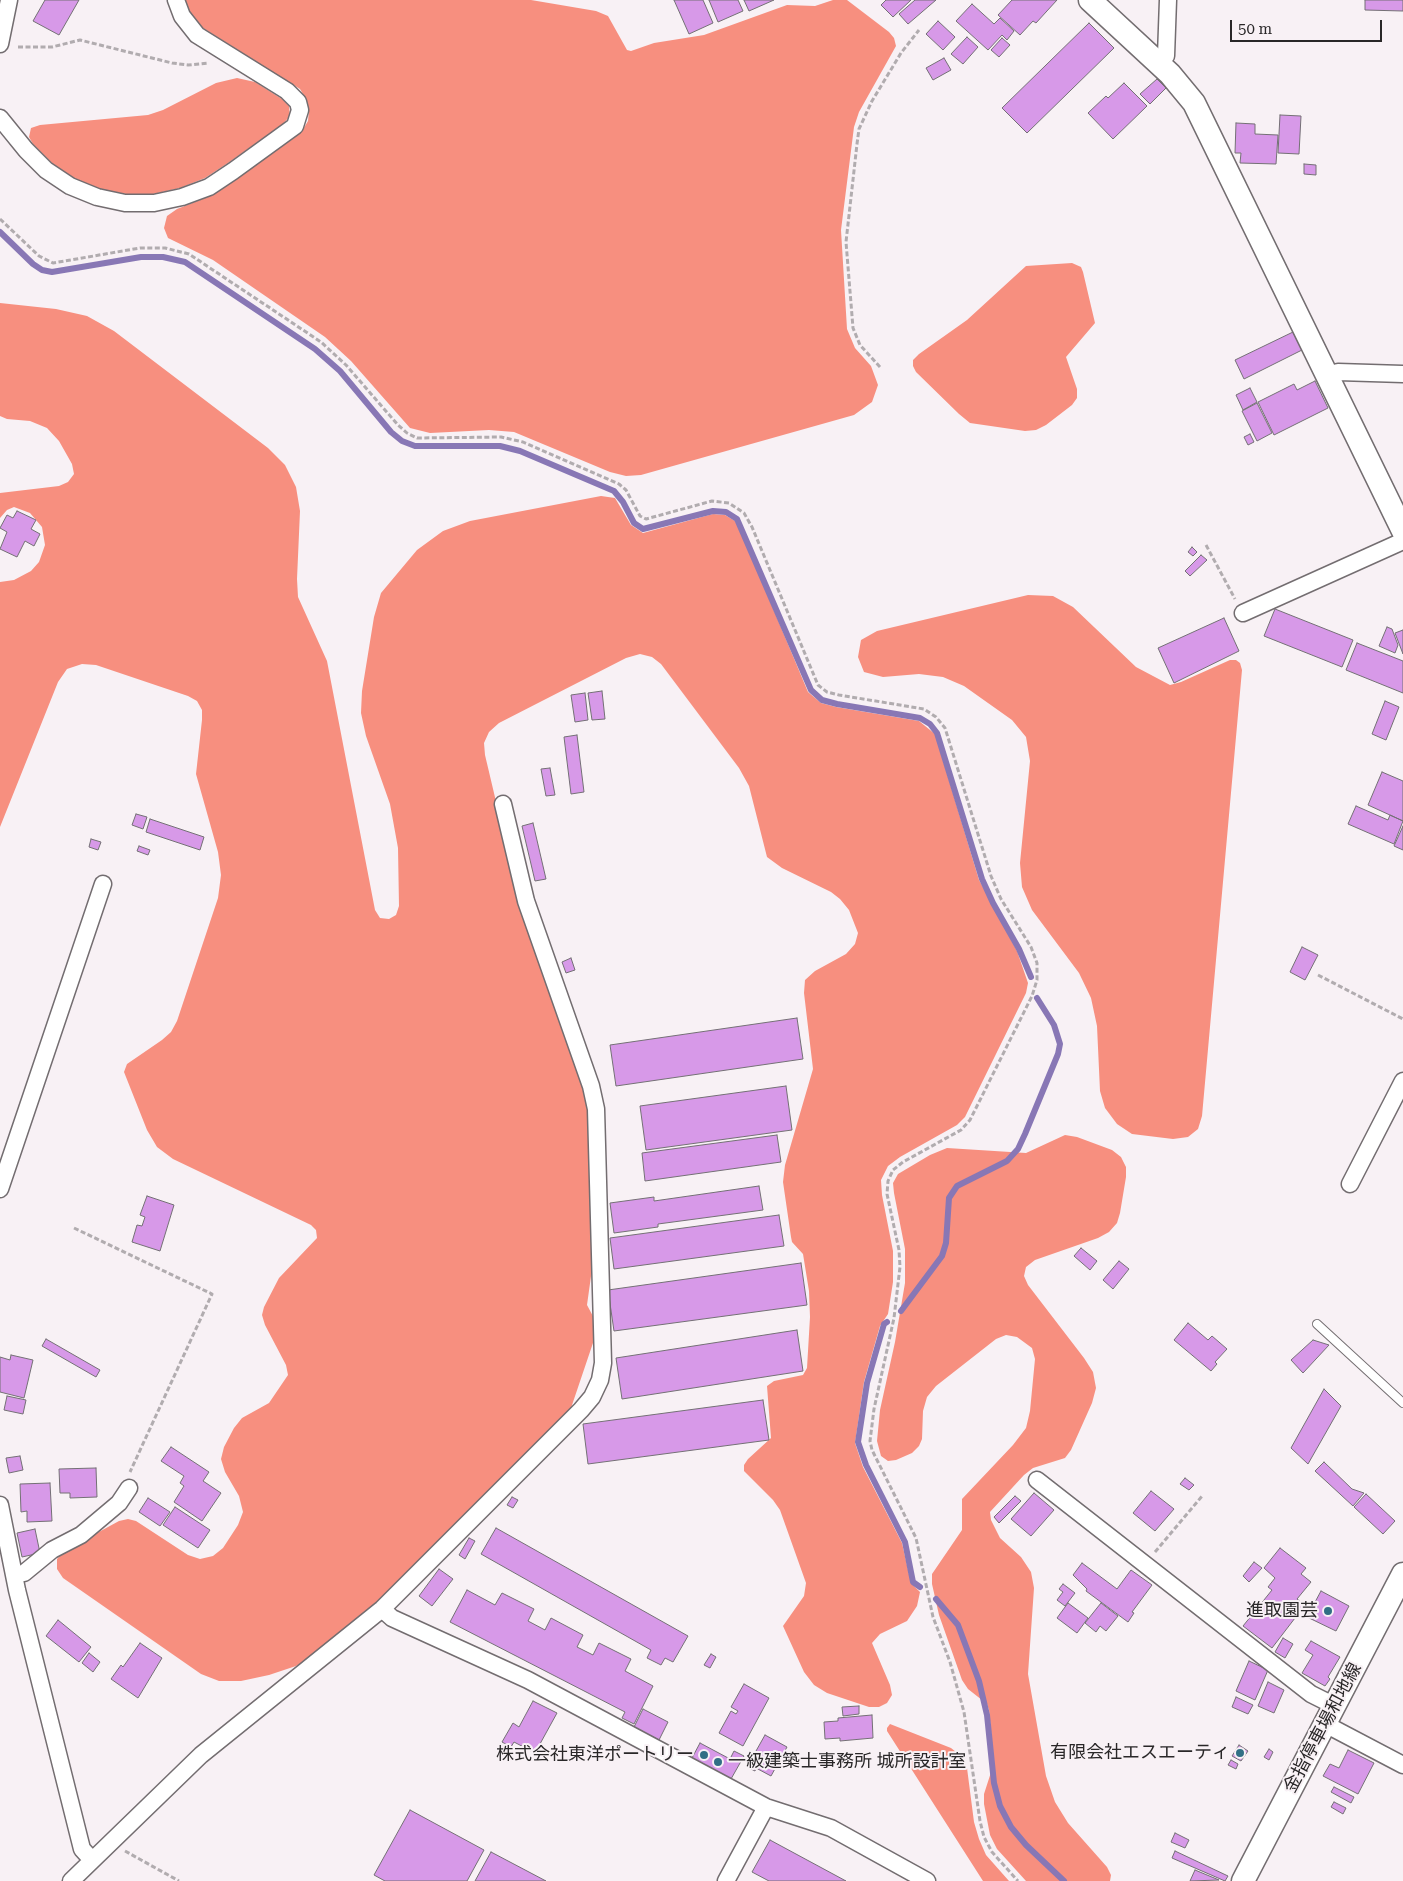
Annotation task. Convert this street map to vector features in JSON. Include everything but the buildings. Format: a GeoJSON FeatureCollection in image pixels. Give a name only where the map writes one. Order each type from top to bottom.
{"type":"FeatureCollection","features":[{"type":"Feature","properties":{"kind":"street"},"geometry":{"type":"LineString","coordinates":[[0,44],[9,0]]}},
{"type":"Feature","properties":{"kind":"street"},"geometry":{"type":"LineString","coordinates":[[0,118],[26,150],[46,170],[70,186],[96,197],[125,203],[154,203],[182,197],[209,187],[233,171],[289,131],[299,118],[300,110],[293,96],[207,43],[188,26],[176,0]]}},
{"type":"Feature","properties":{"kind":"street"},"geometry":{"type":"LineString","coordinates":[[1090,0],[1183,88],[1203,119],[1403,531]]}},
{"type":"Feature","properties":{"kind":"street"},"geometry":{"type":"LineString","coordinates":[[1159,64],[1166,56],[1168,0]]}},
{"type":"Feature","properties":{"kind":"street"},"geometry":{"type":"LineString","coordinates":[[1328,376],[1338,372],[1403,374]]}},
{"type":"Feature","properties":{"kind":"street"},"geometry":{"type":"LineString","coordinates":[[1243,613],[1403,541]]}},
{"type":"Feature","properties":{"kind":"street"},"geometry":{"type":"LineString","coordinates":[[71,1881],[201,1755],[382,1609],[581,1410],[596,1388],[603,1363],[596,1109],[591,1086],[526,901],[503,804]]}},
{"type":"Feature","properties":{"kind":"street"},"geometry":{"type":"LineString","coordinates":[[0,1189],[103,884]]}},
{"type":"Feature","properties":{"kind":"street"},"geometry":{"type":"LineString","coordinates":[[1350,1184],[1403,1081]]}},
{"type":"Feature","properties":{"kind":"street"},"geometry":{"type":"LineString","coordinates":[[1037,1480],[1311,1694],[1330,1715],[1403,1765]]}},
{"type":"Feature","properties":{"kind":"street"},"geometry":{"type":"LineString","coordinates":[[14,1575],[24,1573],[52,1550],[81,1535],[119,1503],[129,1488]]}},
{"type":"Feature","properties":{"kind":"street"},"geometry":{"type":"LineString","coordinates":[[0,1505],[14,1575],[82,1849],[92,1860]]}},
{"type":"Feature","properties":{"kind":"street","name":"金指停車場和地線"},"geometry":{"type":"LineString","coordinates":[[1242,1881],[1403,1574]]}},
{"type":"Feature","properties":{"kind":"street"},"geometry":{"type":"LineString","coordinates":[[382,1609],[392,1618],[528,1680],[766,1807],[832,1828],[927,1881]]}},
{"type":"Feature","properties":{"kind":"street"},"geometry":{"type":"LineString","coordinates":[[726,1881],[766,1807]]}},
{"type":"Feature","properties":{"kind":"lane"},"geometry":{"type":"LineString","coordinates":[[1317,1324],[1403,1403]]}},
{"type":"Feature","properties":{"kind":"path"},"geometry":{"type":"LineString","coordinates":[[880,367],[860,344],[853,328],[846,242],[857,144],[859,129],[872,101],[901,53],[919,30]]}},
{"type":"Feature","properties":{"kind":"path"},"geometry":{"type":"LineString","coordinates":[[16,47],[52,47],[80,40],[172,63],[188,65],[225,61],[228,56]]}},
{"type":"Feature","properties":{"kind":"path"},"geometry":{"type":"LineString","coordinates":[[0,219],[39,256],[53,263],[140,248],[165,248],[189,254],[321,342],[346,366],[398,425],[417,438],[489,436],[518,440],[619,484],[626,490],[640,516],[646,520],[712,501],[729,503],[744,513],[752,527],[818,685],[827,692],[839,695],[924,709],[936,717],[945,728],[991,876],[1001,899],[1031,947],[1037,963],[1037,980],[1032,996],[970,1120],[961,1130],[903,1162],[893,1170],[888,1182],[887,1194],[899,1250],[900,1267],[894,1318],[874,1408],[870,1441],[877,1460],[916,1538],[933,1617],[950,1662],[964,1712],[984,1837],[992,1852],[1018,1881]]}},
{"type":"Feature","properties":{"kind":"path"},"geometry":{"type":"LineString","coordinates":[[1206,545],[1243,613]]}},
{"type":"Feature","properties":{"kind":"path"},"geometry":{"type":"LineString","coordinates":[[1318,975],[1403,1019]]}},
{"type":"Feature","properties":{"kind":"path"},"geometry":{"type":"LineString","coordinates":[[74,1228],[212,1294],[126,1481],[129,1488]]}},
{"type":"Feature","properties":{"kind":"path"},"geometry":{"type":"LineString","coordinates":[[1145,1564],[1204,1495]]}},
{"type":"Feature","properties":{"kind":"path"},"geometry":{"type":"LineString","coordinates":[[112,1841],[119,1848],[180,1881]]}},
{"type":"Feature","properties":{"kind":"shaded area"},"geometry":{"type":"Polygon","coordinates":[[[185,0],[531,0],[596,11],[608,16],[627,50],[631,51],[654,43],[704,35],[787,5],[815,6],[833,0],[847,0],[889,32],[894,38],[896,46],[859,112],[854,127],[841,230],[847,329],[855,348],[871,366],[878,385],[872,402],[854,415],[641,475],[626,476],[610,472],[514,432],[489,430],[430,433],[410,428],[351,361],[325,337],[213,260],[168,238],[164,228],[167,216],[177,209],[213,195],[294,138],[302,131],[308,121],[309,110],[306,99],[300,89],[203,28],[190,12],[185,0]]]}},
{"type":"Feature","properties":{"kind":"shaded area"},"geometry":{"type":"Polygon","coordinates":[[[237,78],[255,82],[282,99],[289,106],[290,116],[283,124],[228,163],[205,178],[180,188],[153,194],[126,194],[99,189],[74,178],[52,163],[33,144],[29,137],[31,128],[40,125],[148,115],[163,110],[216,83],[237,78]]]}},
{"type":"Feature","properties":{"kind":"shaded area"},"geometry":{"type":"Polygon","coordinates":[[[1072,263],[1081,267],[1083,272],[1095,323],[1066,357],[1077,389],[1077,398],[1072,405],[1046,425],[1036,430],[1025,431],[970,423],[916,372],[913,360],[919,354],[967,320],[1026,266],[1072,263]]]}},
{"type":"Feature","properties":{"kind":"shaded area"},"geometry":{"type":"Polygon","coordinates":[[[0,303],[56,309],[87,316],[114,331],[268,448],[285,465],[296,487],[300,511],[298,597],[327,661],[375,910],[380,918],[389,919],[396,915],[399,906],[398,848],[390,804],[366,736],[361,713],[362,691],[374,617],[381,593],[417,550],[443,531],[470,521],[601,496],[615,498],[631,525],[643,533],[713,514],[725,515],[735,521],[741,532],[808,692],[821,703],[836,707],[919,721],[935,734],[979,880],[1017,951],[1028,983],[1026,993],[965,1117],[957,1125],[900,1157],[888,1166],[881,1180],[882,1195],[893,1251],[893,1282],[888,1314],[880,1326],[864,1382],[855,1443],[863,1467],[902,1543],[911,1583],[920,1592],[917,1606],[907,1621],[880,1634],[872,1643],[890,1685],[892,1695],[887,1703],[879,1707],[869,1707],[827,1693],[814,1685],[804,1672],[783,1626],[804,1596],[806,1583],[780,1510],[773,1500],[744,1471],[744,1465],[748,1459],[771,1438],[767,1386],[774,1381],[803,1375],[807,1368],[810,1317],[809,1291],[803,1254],[792,1242],[783,1182],[785,1165],[813,1069],[804,993],[805,980],[815,971],[846,954],[855,944],[858,933],[849,910],[840,899],[831,892],[782,868],[767,857],[749,786],[739,768],[661,664],[652,657],[640,654],[626,658],[499,723],[489,732],[484,743],[485,755],[520,903],[588,1099],[592,1269],[587,1305],[595,1320],[595,1337],[570,1411],[378,1604],[318,1653],[296,1666],[269,1675],[241,1681],[219,1681],[201,1674],[63,1578],[57,1569],[57,1559],[64,1551],[119,1521],[128,1519],[136,1521],[188,1555],[200,1559],[213,1556],[223,1548],[238,1525],[243,1512],[239,1496],[225,1472],[221,1459],[224,1447],[234,1428],[242,1418],[269,1403],[288,1375],[286,1365],[265,1325],[262,1315],[264,1307],[279,1278],[317,1238],[316,1230],[311,1225],[173,1159],[157,1147],[147,1130],[124,1072],[127,1064],[171,1032],[177,1021],[218,898],[221,875],[218,852],[196,774],[202,720],[202,710],[197,701],[188,696],[96,665],[82,664],[67,669],[58,682],[0,827],[0,582],[14,580],[31,571],[39,562],[45,545],[42,527],[30,513],[14,507],[7,510],[0,518],[0,493],[59,486],[68,482],[74,474],[72,464],[59,441],[47,428],[30,421],[7,419],[0,416],[0,303]]]}},
{"type":"Feature","properties":{"kind":"shaded area"},"geometry":{"type":"Polygon","coordinates":[[[1028,595],[1053,596],[1073,607],[1136,667],[1170,685],[1230,660],[1236,660],[1240,663],[1242,670],[1202,1116],[1198,1129],[1188,1137],[1173,1139],[1132,1134],[1117,1124],[1105,1108],[1100,1091],[1097,1026],[1091,998],[1079,973],[1032,910],[1022,887],[1020,863],[1030,761],[1026,737],[1012,720],[964,686],[943,677],[919,674],[883,677],[864,672],[858,657],[861,640],[877,631],[1028,595]]]}},
{"type":"Feature","properties":{"kind":"shaded area"},"geometry":{"type":"Polygon","coordinates":[[[1065,1135],[1077,1137],[1112,1150],[1121,1157],[1126,1167],[1126,1177],[1120,1213],[1117,1223],[1109,1232],[1098,1238],[1035,1260],[1026,1267],[1024,1276],[1028,1285],[1093,1372],[1096,1388],[1092,1403],[1071,1450],[1065,1458],[1033,1468],[1024,1475],[990,1512],[991,1520],[1000,1538],[1021,1557],[1031,1572],[1034,1588],[1028,1674],[1046,1776],[1055,1802],[1068,1823],[1107,1867],[1111,1875],[1110,1881],[1026,1881],[997,1849],[990,1835],[984,1804],[984,1794],[994,1763],[989,1710],[987,1704],[968,1689],[962,1680],[939,1615],[932,1584],[932,1574],[962,1530],[962,1499],[1013,1445],[1026,1428],[1030,1411],[1035,1359],[1032,1348],[1017,1337],[1006,1335],[996,1339],[936,1386],[927,1397],[923,1411],[922,1439],[919,1446],[912,1453],[896,1460],[888,1461],[881,1456],[877,1441],[880,1410],[895,1342],[905,1283],[905,1249],[893,1183],[898,1174],[930,1155],[947,1148],[1026,1153],[1065,1135]]]}},
{"type":"Feature","properties":{"kind":"shaded area"},"geometry":{"type":"Polygon","coordinates":[[[890,1724],[951,1748],[961,1756],[967,1768],[974,1822],[979,1839],[986,1855],[1009,1881],[983,1881],[887,1731],[890,1724]]]}},
{"type":"Feature","properties":{"kind":"waterway"},"geometry":{"type":"LineString","coordinates":[[0,232],[33,264],[42,270],[52,272],[141,257],[163,257],[185,262],[315,349],[340,371],[391,432],[402,441],[415,446],[500,446],[520,451],[614,491],[623,502],[634,523],[643,529],[713,511],[726,512],[737,519],[811,690],[822,700],[837,704],[920,718],[930,724],[937,733],[982,879],[1019,949],[1031,977]]}},
{"type":"Feature","properties":{"kind":"waterway"},"geometry":{"type":"LineString","coordinates":[[901,1311],[942,1256],[946,1243],[949,1198],[957,1186],[1007,1161],[1018,1149],[1025,1134],[1058,1054],[1060,1044],[1054,1025],[1037,998]]}},
{"type":"Feature","properties":{"kind":"waterway"},"geometry":{"type":"LineString","coordinates":[[887,1322],[884,1324],[867,1383],[858,1442],[866,1465],[905,1542],[913,1582],[920,1587]]}},
{"type":"Feature","properties":{"kind":"waterway"},"geometry":{"type":"LineString","coordinates":[[936,1599],[958,1625],[979,1681],[987,1715],[994,1783],[1000,1806],[1011,1827],[1026,1845],[1064,1881]]}},
{"type":"Feature","properties":{"kind":"place","name":"進取園芸"},"geometry":{"type":"Point","coordinates":[1328,1611]}},
{"type":"Feature","properties":{"kind":"place","name":"有限会社エスエーティ"},"geometry":{"type":"Point","coordinates":[1240,1753]}},
{"type":"Feature","properties":{"kind":"place","name":"株式会社東洋ポートリー"},"geometry":{"type":"Point","coordinates":[704,1755]}},
{"type":"Feature","properties":{"kind":"place","name":"一級建築士事務所 城所設計室"},"geometry":{"type":"Point","coordinates":[718,1762]}}]}
